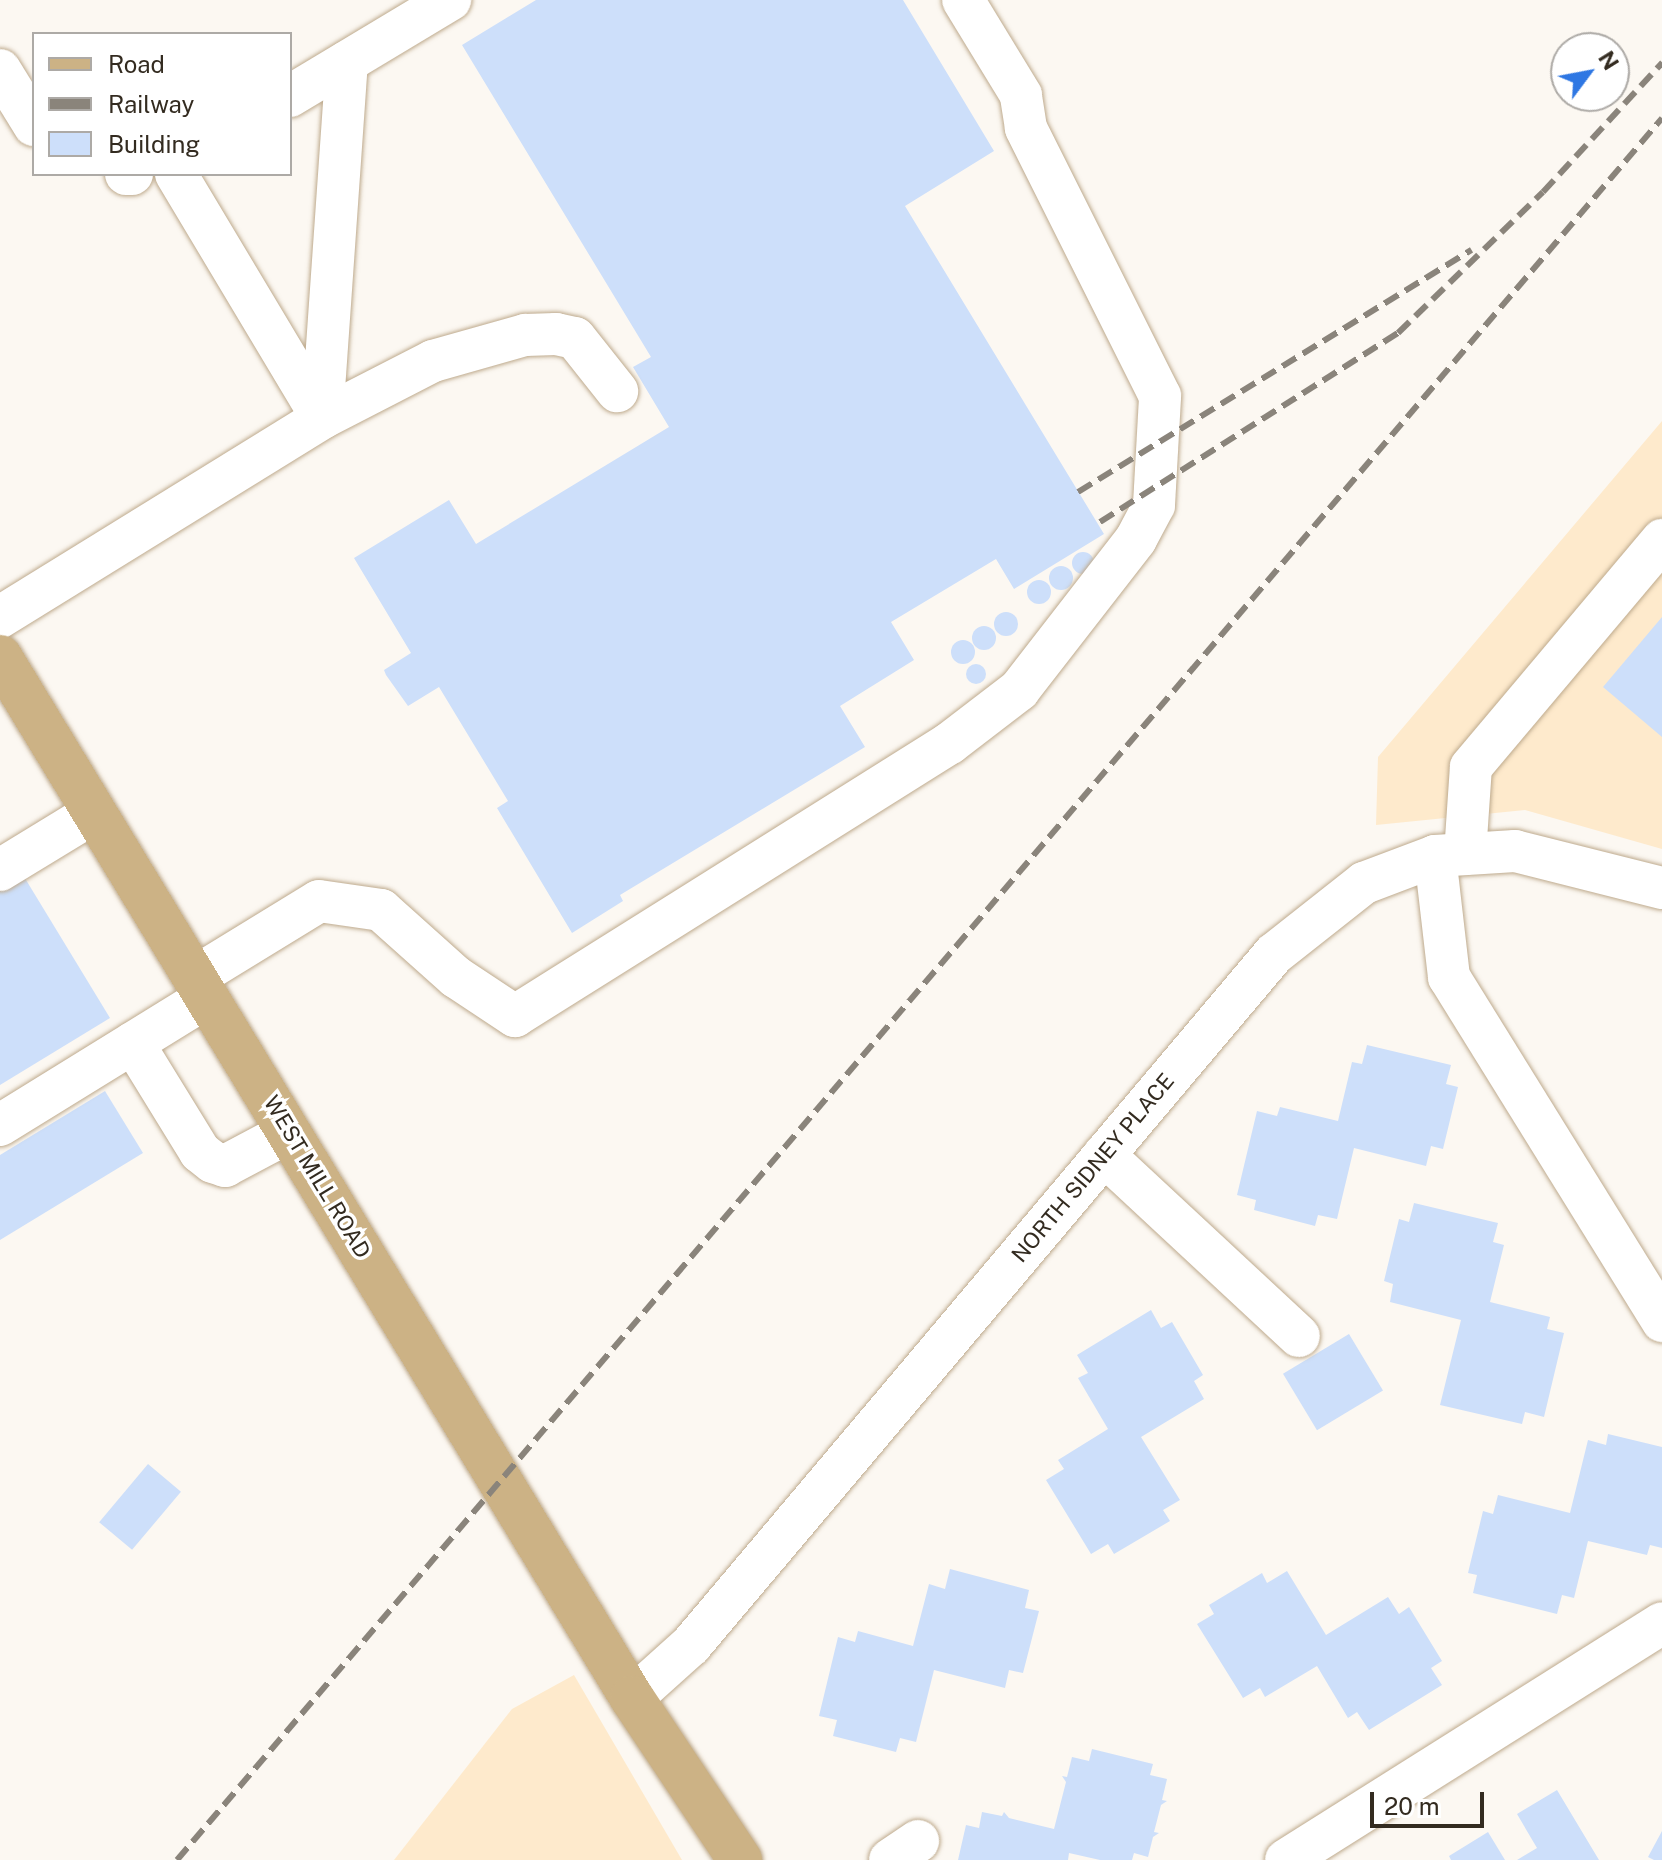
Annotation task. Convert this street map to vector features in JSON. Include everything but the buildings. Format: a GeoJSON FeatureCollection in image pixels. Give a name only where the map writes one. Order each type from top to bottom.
{"type":"FeatureCollection","features":[{"type":"Feature","properties":{"kind":"main road","name":"WEST MILL ROAD"},"geometry":{"type":"LineString","coordinates":[[0,657],[632,1698],[740,1860]]}},
{"type":"Feature","properties":{"kind":"main road","name":"WEST MILL ROAD"},"geometry":{"type":"LineString","coordinates":[[632,1698],[717,1860]]}},
{"type":"Feature","properties":{"kind":"street"},"geometry":{"type":"LineString","coordinates":[[292,95],[450,0]]}},
{"type":"Feature","properties":{"kind":"street"},"geometry":{"type":"LineString","coordinates":[[0,1125],[133,1043],[201,987],[319,901],[381,910],[456,977],[515,1016],[923,760],[1019,690],[1136,539],[1154,505],[1160,396],[1026,128],[1021,95],[963,0]]}},
{"type":"Feature","properties":{"kind":"street"},"geometry":{"type":"LineString","coordinates":[[322,418],[347,62]]}},
{"type":"Feature","properties":{"kind":"street"},"geometry":{"type":"LineString","coordinates":[[0,70],[32,122]]}},
{"type":"Feature","properties":{"kind":"street"},"geometry":{"type":"LineString","coordinates":[[177,176],[322,418]]}},
{"type":"Feature","properties":{"kind":"street"},"geometry":{"type":"LineString","coordinates":[[0,617],[322,418],[433,361],[525,335],[575,338],[617,391]]}},
{"type":"Feature","properties":{"kind":"street"},"geometry":{"type":"LineString","coordinates":[[1662,540],[1471,767],[1450,855],[1449,977],[1662,1321]]}},
{"type":"Feature","properties":{"kind":"street"},"geometry":{"type":"LineString","coordinates":[[0,870],[95,812]]}},
{"type":"Feature","properties":{"kind":"street","name":"NORTH SIDNEY PLACE"},"geometry":{"type":"LineString","coordinates":[[632,1698],[691,1645],[1274,954],[1364,883],[1450,855],[1515,851],[1662,888]]}},
{"type":"Feature","properties":{"kind":"street"},"geometry":{"type":"LineString","coordinates":[[133,1043],[200,1152],[213,1162],[225,1166],[289,1132]]}},
{"type":"Feature","properties":{"kind":"street"},"geometry":{"type":"LineString","coordinates":[[1104,1155],[1299,1336]]}},
{"type":"Feature","properties":{"kind":"street"},"geometry":{"type":"LineString","coordinates":[[1286,1860],[1662,1623]]}},
{"type":"Feature","properties":{"kind":"shaded area"},"geometry":{"type":"Polygon","coordinates":[[[1662,421],[1662,849],[1525,810],[1376,825],[1378,757],[1662,421]]]}},
{"type":"Feature","properties":{"kind":"shaded area"},"geometry":{"type":"Polygon","coordinates":[[[574,1675],[682,1860],[394,1860],[512,1709],[574,1675]]]}},
{"type":"Feature","properties":{"kind":"railway"},"geometry":{"type":"LineString","coordinates":[[1100,522],[1398,333],[1543,192],[1662,63]]}},
{"type":"Feature","properties":{"kind":"railway"},"geometry":{"type":"LineString","coordinates":[[177,1860],[1662,118]]}},
{"type":"Feature","properties":{"kind":"railway"},"geometry":{"type":"LineString","coordinates":[[1078,492],[1472,250]]}}]}
